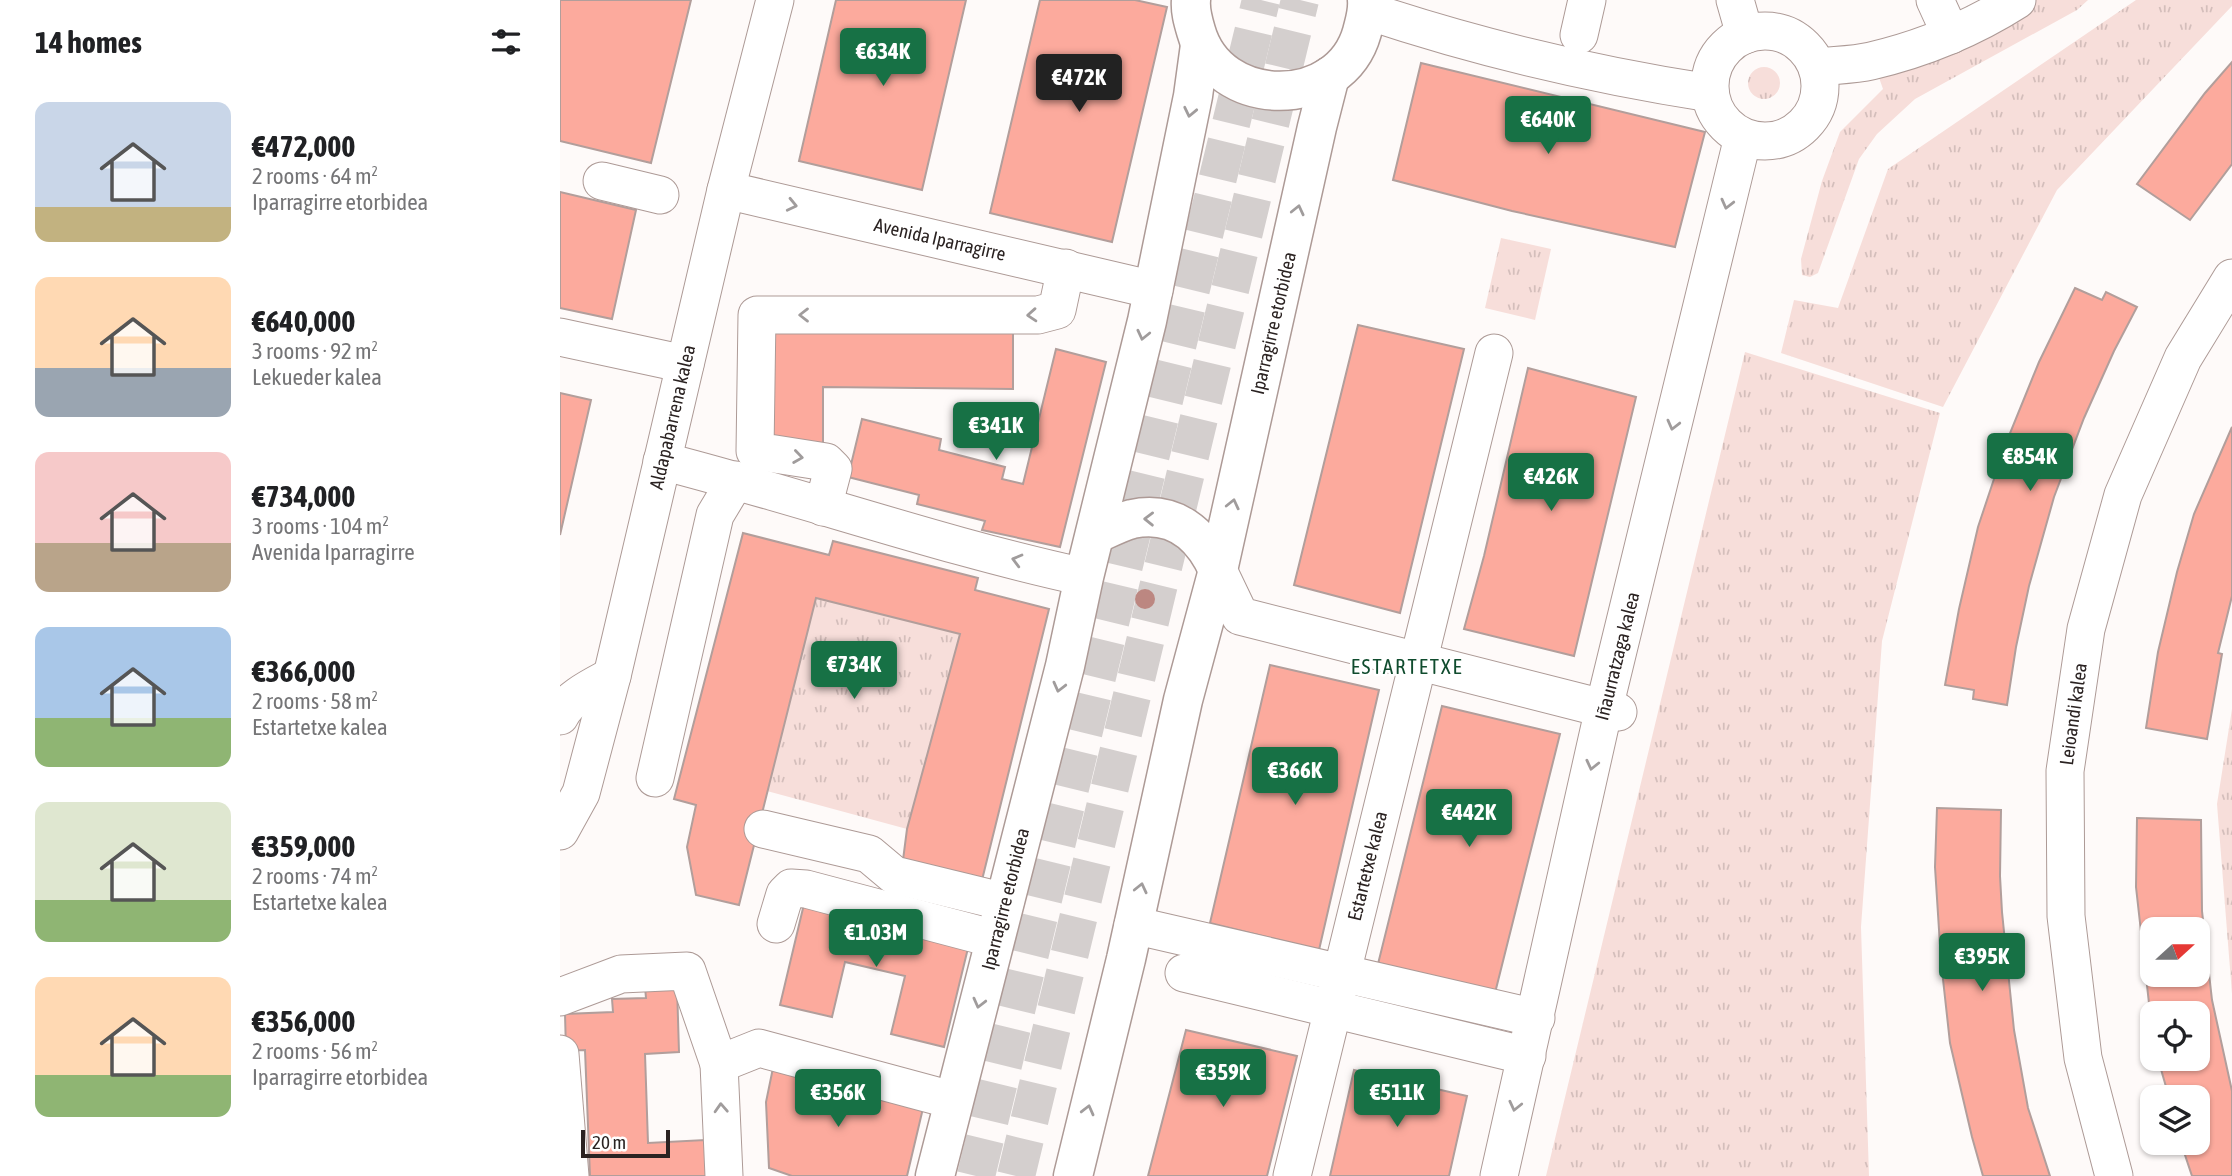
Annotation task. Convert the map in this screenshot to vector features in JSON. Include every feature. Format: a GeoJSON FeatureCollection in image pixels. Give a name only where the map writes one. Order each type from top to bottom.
{"type":"FeatureCollection","features":[{"type":"Feature","properties":{"kind":"main road"},"geometry":{"type":"LineString","coordinates":[[1191,0],[1190,9],[1200,45],[1220,70],[1247,87],[1279,93],[1310,87],[1346,63],[1359,44],[1367,5]]}},
{"type":"Feature","properties":{"kind":"main road"},"geometry":{"type":"LineString","coordinates":[[1096,534],[1154,289],[1193,96],[1200,45]]}},
{"type":"Feature","properties":{"kind":"main road","name":"Iparragirre etorbidea"},"geometry":{"type":"LineString","coordinates":[[1199,643],[1330,76]]}},
{"type":"Feature","properties":{"kind":"main road"},"geometry":{"type":"LineString","coordinates":[[1096,534],[1129,520],[1147,517],[1167,519],[1184,526],[1199,538],[1218,570]]}},
{"type":"Feature","properties":{"kind":"main road","name":"Iparragirre etorbidea"},"geometry":{"type":"LineString","coordinates":[[935,1176],[1096,534]]}},
{"type":"Feature","properties":{"kind":"main road"},"geometry":{"type":"LineString","coordinates":[[1073,1176],[1183,700],[1199,643]]}},
{"type":"Feature","properties":{"kind":"street","name":"Aldapabarrena kalea"},"geometry":{"type":"LineString","coordinates":[[560,831],[581,793],[612,676],[726,190],[775,0]]}},
{"type":"Feature","properties":{"kind":"street"},"geometry":{"type":"LineString","coordinates":[[1579,35],[1587,0]]}},
{"type":"Feature","properties":{"kind":"street"},"geometry":{"type":"LineString","coordinates":[[1735,0],[1745,35]]}},
{"type":"Feature","properties":{"kind":"street"},"geometry":{"type":"LineString","coordinates":[[1935,0],[1951,35]]}},
{"type":"Feature","properties":{"kind":"street"},"geometry":{"type":"LineString","coordinates":[[1817,67],[1869,61],[1951,35],[1992,16],[2017,0]]}},
{"type":"Feature","properties":{"kind":"street"},"geometry":{"type":"LineString","coordinates":[[1367,5],[1417,27],[1559,65],[1710,93]]}},
{"type":"Feature","properties":{"kind":"street"},"geometry":{"type":"LineString","coordinates":[[1762,31],[1779,33],[1795,40],[1808,51],[1817,67],[1819,94],[1809,120],[1796,132],[1779,140],[1761,141],[1743,137],[1727,127],[1716,111],[1710,93],[1711,75],[1717,58],[1730,44],[1745,35],[1762,31]]}},
{"type":"Feature","properties":{"kind":"street","name":"Iñaurratzaga kalea"},"geometry":{"type":"LineString","coordinates":[[1499,1176],[1535,1017],[1611,710],[1743,137]]}},
{"type":"Feature","properties":{"kind":"street"},"geometry":{"type":"LineString","coordinates":[[602,181],[660,195]]}},
{"type":"Feature","properties":{"kind":"street","name":"Avenida Iparragirre"},"geometry":{"type":"LineString","coordinates":[[726,190],[1154,289]]}},
{"type":"Feature","properties":{"kind":"street"},"geometry":{"type":"LineString","coordinates":[[823,508],[833,469],[826,461],[755,451],[757,315],[1038,316],[1057,310],[1066,268]]}},
{"type":"Feature","properties":{"kind":"street","name":"Leioandi kalea"},"geometry":{"type":"LineString","coordinates":[[2114,1176],[2083,1058],[2066,916],[2065,771],[2086,629],[2123,495],[2183,358],[2232,278]]}},
{"type":"Feature","properties":{"kind":"street"},"geometry":{"type":"LineString","coordinates":[[560,337],[685,364]]}},
{"type":"Feature","properties":{"kind":"street","name":"Estartetxe kalea"},"geometry":{"type":"LineString","coordinates":[[1292,1176],[1494,353]]}},
{"type":"Feature","properties":{"kind":"street"},"geometry":{"type":"LineString","coordinates":[[662,461],[736,480],[823,508],[1084,577]]}},
{"type":"Feature","properties":{"kind":"street"},"geometry":{"type":"LineString","coordinates":[[656,778],[715,515],[736,480]]}},
{"type":"Feature","properties":{"kind":"street"},"geometry":{"type":"LineString","coordinates":[[1218,570],[1240,616]]}},
{"type":"Feature","properties":{"kind":"street"},"geometry":{"type":"LineString","coordinates":[[1199,643],[1240,616],[1611,710]]}},
{"type":"Feature","properties":{"kind":"street"},"geometry":{"type":"LineString","coordinates":[[560,716],[582,692],[612,676]]}},
{"type":"Feature","properties":{"kind":"street"},"geometry":{"type":"LineString","coordinates":[[763,829],[869,854],[894,875],[1005,902]]}},
{"type":"Feature","properties":{"kind":"street"},"geometry":{"type":"LineString","coordinates":[[776,924],[785,894],[791,888],[806,889],[995,939]]}},
{"type":"Feature","properties":{"kind":"street"},"geometry":{"type":"LineString","coordinates":[[1133,925],[1535,1017]]}},
{"type":"Feature","properties":{"kind":"street"},"geometry":{"type":"LineString","coordinates":[[560,997],[621,974],[687,971],[719,1064],[724,1176]]}},
{"type":"Feature","properties":{"kind":"street"},"geometry":{"type":"LineString","coordinates":[[1184,973],[1332,1011],[1527,1056]]}},
{"type":"Feature","properties":{"kind":"street"},"geometry":{"type":"LineString","coordinates":[[719,1064],[759,1048],[937,1096]]}},
{"type":"Feature","properties":{"kind":"street"},"geometry":{"type":"LineString","coordinates":[[560,1054],[570,1176]]}},
{"type":"Feature","properties":{"kind":"green space"},"geometry":{"type":"Polygon","coordinates":[[[2030,0],[2088,0],[2077,10],[1915,99],[1877,134],[1859,159],[1818,273],[1810,277],[1802,275],[1801,259],[1822,181],[1840,132],[1883,89],[1876,69],[2030,0]]]}},
{"type":"Feature","properties":{"kind":"green space"},"geometry":{"type":"Polygon","coordinates":[[[2136,0],[2232,0],[2232,6],[2057,190],[1943,407],[1781,353],[1794,300],[1838,308],[1888,169],[2136,0]]]}},
{"type":"Feature","properties":{"kind":"green space"},"geometry":{"type":"Polygon","coordinates":[[[1764,67],[1775,72],[1780,83],[1775,94],[1764,99],[1753,94],[1748,83],[1753,72],[1764,67]]]}},
{"type":"Feature","properties":{"kind":"green space"},"geometry":{"type":"Polygon","coordinates":[[[1501,238],[1551,249],[1535,320],[1485,308],[1501,238]]]}},
{"type":"Feature","properties":{"kind":"green space"},"geometry":{"type":"Polygon","coordinates":[[[1745,352],[1940,413],[1882,641],[1861,927],[1869,1176],[1546,1176],[1745,352]]]}},
{"type":"Feature","properties":{"kind":"green space"},"geometry":{"type":"Polygon","coordinates":[[[816,598],[960,634],[907,829],[767,791],[816,598]]]}},
{"type":"Feature","properties":{"kind":"green space"},"geometry":{"type":"Polygon","coordinates":[[[2232,709],[2232,994],[2217,804],[2232,709]]]}},
{"type":"Feature","properties":{"kind":"building"},"geometry":{"type":"Polygon","coordinates":[[[560,0],[691,0],[651,163],[560,141],[560,0]]]}},
{"type":"Feature","properties":{"kind":"building"},"geometry":{"type":"Polygon","coordinates":[[[836,0],[966,0],[922,190],[799,161],[836,0]]]}},
{"type":"Feature","properties":{"kind":"building"},"geometry":{"type":"Polygon","coordinates":[[[1040,0],[1135,0],[1167,7],[1112,242],[990,213],[1040,0]]]}},
{"type":"Feature","properties":{"kind":"building"},"geometry":{"type":"Polygon","coordinates":[[[2232,62],[2232,164],[2190,220],[2137,184],[2205,93],[2232,62]]]}},
{"type":"Feature","properties":{"kind":"building"},"geometry":{"type":"Polygon","coordinates":[[[1421,63],[1705,132],[1675,247],[1512,211],[1393,180],[1421,63]]]}},
{"type":"Feature","properties":{"kind":"building"},"geometry":{"type":"Polygon","coordinates":[[[560,192],[636,210],[612,319],[560,308],[560,192]]]}},
{"type":"Feature","properties":{"kind":"building"},"geometry":{"type":"Polygon","coordinates":[[[2075,288],[2102,300],[2106,292],[2137,307],[2084,418],[2054,497],[2029,586],[2007,705],[1973,699],[1974,690],[1945,685],[1978,527],[2006,443],[2039,362],[2075,288]]]}},
{"type":"Feature","properties":{"kind":"building"},"geometry":{"type":"Polygon","coordinates":[[[1358,325],[1464,349],[1400,613],[1294,585],[1358,325]]]}},
{"type":"Feature","properties":{"kind":"building"},"geometry":{"type":"Polygon","coordinates":[[[762,330],[1013,332],[1013,389],[823,387],[823,445],[761,445],[762,330]]]}},
{"type":"Feature","properties":{"kind":"building"},"geometry":{"type":"Polygon","coordinates":[[[1056,349],[1106,362],[1060,547],[982,530],[985,521],[917,504],[919,495],[848,477],[862,419],[941,439],[939,450],[1005,467],[1002,479],[1023,484],[1056,349]]]}},
{"type":"Feature","properties":{"kind":"building"},"geometry":{"type":"Polygon","coordinates":[[[1528,368],[1636,397],[1574,656],[1464,629],[1528,368]]]}},
{"type":"Feature","properties":{"kind":"building"},"geometry":{"type":"Polygon","coordinates":[[[560,393],[591,400],[560,535],[560,393]]]}},
{"type":"Feature","properties":{"kind":"building"},"geometry":{"type":"Polygon","coordinates":[[[2232,427],[2232,596],[2218,653],[2222,654],[2207,739],[2146,728],[2158,652],[2177,572],[2194,514],[2232,427]]]}},
{"type":"Feature","properties":{"kind":"building"},"geometry":{"type":"Polygon","coordinates":[[[743,533],[829,555],[833,541],[978,578],[975,590],[1049,609],[982,880],[903,860],[907,829],[960,634],[816,598],[739,905],[696,895],[687,847],[696,805],[674,799],[743,533]]]}},
{"type":"Feature","properties":{"kind":"building"},"geometry":{"type":"Polygon","coordinates":[[[1270,665],[1379,690],[1319,950],[1210,923],[1270,665]]]}},
{"type":"Feature","properties":{"kind":"building"},"geometry":{"type":"Polygon","coordinates":[[[1442,706],[1560,734],[1495,993],[1378,964],[1442,706]]]}},
{"type":"Feature","properties":{"kind":"building"},"geometry":{"type":"Polygon","coordinates":[[[1937,808],[2001,810],[2002,912],[2014,1030],[2028,1108],[2050,1176],[1983,1176],[1950,1043],[1935,867],[1937,808]]]}},
{"type":"Feature","properties":{"kind":"building"},"geometry":{"type":"Polygon","coordinates":[[[2137,818],[2201,820],[2203,917],[2140,917],[2140,923],[2136,887],[2137,818]]]}},
{"type":"Feature","properties":{"kind":"building"},"geometry":{"type":"Polygon","coordinates":[[[804,904],[969,944],[944,1047],[891,1034],[905,976],[845,962],[832,1017],[780,1005],[804,904]]]}},
{"type":"Feature","properties":{"kind":"building"},"geometry":{"type":"Polygon","coordinates":[[[2210,982],[2232,1091],[2232,1176],[2192,1176],[2185,1155],[2210,1155],[2210,1085],[2166,1085],[2161,1071],[2210,1071],[2210,1001],[2149,1001],[2147,987],[2210,987],[2210,982]]]}},
{"type":"Feature","properties":{"kind":"building"},"geometry":{"type":"Polygon","coordinates":[[[677,986],[679,1052],[645,1054],[648,1143],[705,1140],[707,1176],[590,1176],[585,1050],[566,1051],[565,1014],[613,1012],[612,999],[646,998],[645,987],[677,986]]]}},
{"type":"Feature","properties":{"kind":"building"},"geometry":{"type":"Polygon","coordinates":[[[1186,1030],[1297,1056],[1267,1176],[1148,1176],[1186,1030]]]}},
{"type":"Feature","properties":{"kind":"building"},"geometry":{"type":"Polygon","coordinates":[[[773,1068],[924,1104],[907,1176],[792,1176],[769,1168],[766,1102],[773,1068]]]}},
{"type":"Feature","properties":{"kind":"building"},"geometry":{"type":"Polygon","coordinates":[[[1354,1070],[1467,1096],[1449,1176],[1330,1176],[1354,1070]]]}},
{"type":"Feature","properties":{"kind":"tunnel"},"geometry":{"type":"LineString","coordinates":[[976,1176],[1261,0]]}},
{"type":"Feature","properties":{"kind":"tunnel"},"geometry":{"type":"LineString","coordinates":[[1016,1176],[1300,0]]}},
{"type":"Feature","properties":{"kind":"district","name":"ESTARTETXE"},"geometry":{"type":"Point","coordinates":[1407,666]}}]}
